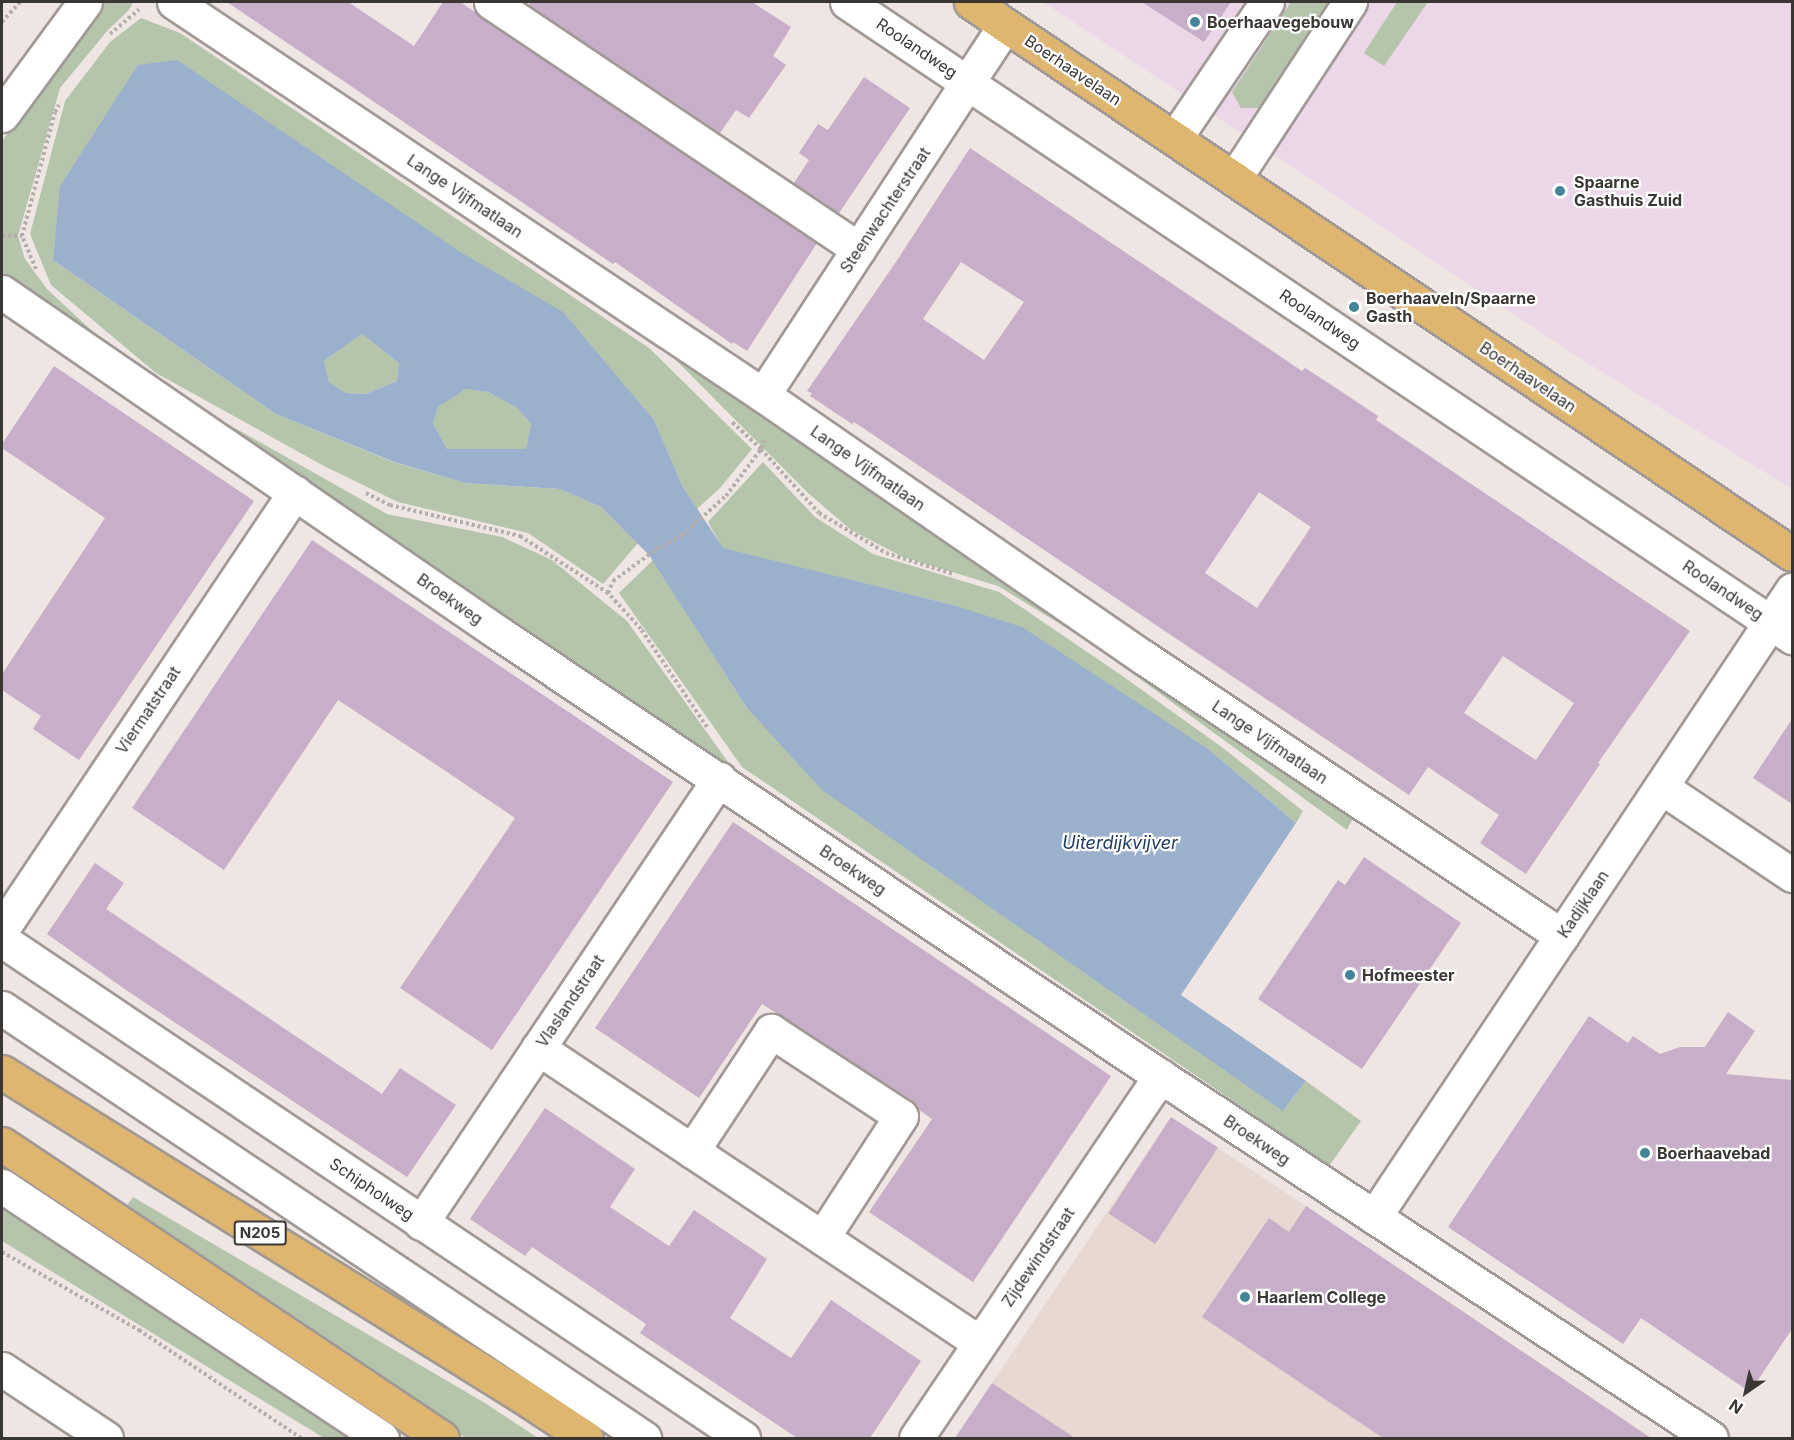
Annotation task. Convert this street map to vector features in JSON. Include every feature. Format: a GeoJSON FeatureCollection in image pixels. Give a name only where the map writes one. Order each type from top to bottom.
{"type":"FeatureCollection","features":[{"type":"Feature","properties":{"kind":"main road","name":"Boerhaavelaan"},"geometry":{"type":"LineString","coordinates":[[971,2],[1792,554]]}},
{"type":"Feature","properties":{"kind":"main road","name":"N205"},"geometry":{"type":"LineString","coordinates":[[2,1072],[586,1438]]}},
{"type":"Feature","properties":{"kind":"main road"},"geometry":{"type":"LineString","coordinates":[[2,1144],[442,1438]]}},
{"type":"Feature","properties":{"kind":"street"},"geometry":{"type":"LineString","coordinates":[[2,115],[85,2]]}},
{"type":"Feature","properties":{"kind":"street","name":"Lange Vijfmatlaan"},"geometry":{"type":"LineString","coordinates":[[174,2],[763,395],[1143,657],[1562,936]]}},
{"type":"Feature","properties":{"kind":"street"},"geometry":{"type":"LineString","coordinates":[[491,2],[859,249]]}},
{"type":"Feature","properties":{"kind":"street","name":"Roolandweg"},"geometry":{"type":"LineString","coordinates":[[847,2],[1782,630]]}},
{"type":"Feature","properties":{"kind":"street"},"geometry":{"type":"LineString","coordinates":[[1175,138],[1267,2]]}},
{"type":"Feature","properties":{"kind":"street"},"geometry":{"type":"LineString","coordinates":[[1234,179],[1350,2]]}},
{"type":"Feature","properties":{"kind":"street","name":"Steenwachterstraat"},"geometry":{"type":"LineString","coordinates":[[763,395],[1005,25]]}},
{"type":"Feature","properties":{"kind":"street","name":"Broekweg"},"geometry":{"type":"LineString","coordinates":[[2,292],[720,781],[1160,1076],[1711,1438]]}},
{"type":"Feature","properties":{"kind":"street","name":"Viermatstraat"},"geometry":{"type":"LineString","coordinates":[[2,929],[295,492]]}},
{"type":"Feature","properties":{"kind":"street","name":"Kadijklaan"},"geometry":{"type":"LineString","coordinates":[[1374,1217],[1661,787],[1782,630],[1792,590]]}},
{"type":"Feature","properties":{"kind":"street","name":"Vlaslandstraat"},"geometry":{"type":"LineString","coordinates":[[421,1222],[720,781]]}},
{"type":"Feature","properties":{"kind":"street"},"geometry":{"type":"LineString","coordinates":[[1661,787],[1792,875]]}},
{"type":"Feature","properties":{"kind":"street","name":"Schipholweg"},"geometry":{"type":"LineString","coordinates":[[2,940],[743,1438]]}},
{"type":"Feature","properties":{"kind":"street","name":"N205"},"geometry":{"type":"LineString","coordinates":[[2,1008],[644,1438]]}},
{"type":"Feature","properties":{"kind":"street"},"geometry":{"type":"LineString","coordinates":[[692,1151],[771,1031],[901,1116],[822,1238]]}},
{"type":"Feature","properties":{"kind":"street"},"geometry":{"type":"LineString","coordinates":[[538,1048],[980,1343]]}},
{"type":"Feature","properties":{"kind":"street","name":"Zijdewindstraat"},"geometry":{"type":"LineString","coordinates":[[916,1438],[1160,1076]]}},
{"type":"Feature","properties":{"kind":"street"},"geometry":{"type":"LineString","coordinates":[[2,1186],[381,1438]]}},
{"type":"Feature","properties":{"kind":"street"},"geometry":{"type":"LineString","coordinates":[[2,1369],[106,1438]]}},
{"type":"Feature","properties":{"kind":"path"},"geometry":{"type":"LineString","coordinates":[[2,22],[20,2]]}},
{"type":"Feature","properties":{"kind":"path"},"geometry":{"type":"LineString","coordinates":[[108,36],[141,8],[143,2]]}},
{"type":"Feature","properties":{"kind":"path"},"geometry":{"type":"LineString","coordinates":[[36,271],[22,236],[55,112],[60,103]]}},
{"type":"Feature","properties":{"kind":"path"},"geometry":{"type":"LineString","coordinates":[[2,235],[22,236]]}},
{"type":"Feature","properties":{"kind":"path"},"geometry":{"type":"LineString","coordinates":[[608,593],[613,581],[658,548],[682,535],[726,496],[761,449],[728,418]]}},
{"type":"Feature","properties":{"kind":"path"},"geometry":{"type":"LineString","coordinates":[[359,490],[390,505],[520,536],[608,593],[641,629],[734,765],[720,781]]}},
{"type":"Feature","properties":{"kind":"path"},"geometry":{"type":"LineString","coordinates":[[2,1252],[139,1330],[301,1438]]}},
{"type":"Feature","properties":{"kind":"shaded area","name":"Spaarne Gasthuis Zuid"},"geometry":{"type":"Polygon","coordinates":[[[1043,2],[1792,2],[1792,489],[1586,362],[1043,2]]]}},
{"type":"Feature","properties":{"kind":"shaded area","name":"Haarlem College"},"geometry":{"type":"Polygon","coordinates":[[[1171,1117],[1306,1206],[1651,1438],[955,1438],[1171,1117]]]}},
{"type":"Feature","properties":{"kind":"green space"},"geometry":{"type":"Polygon","coordinates":[[[105,2],[133,2],[129,10],[108,30],[60,88],[18,236],[25,259],[47,289],[146,381],[2,279],[2,141],[105,2]]]}},
{"type":"Feature","properties":{"kind":"green space"},"geometry":{"type":"Polygon","coordinates":[[[1291,2],[1331,2],[1267,102],[1259,108],[1241,108],[1232,92],[1291,2]]]}},
{"type":"Feature","properties":{"kind":"green space"},"geometry":{"type":"Polygon","coordinates":[[[1397,2],[1428,2],[1384,66],[1364,53],[1397,2]]]}},
{"type":"Feature","properties":{"kind":"green space"},"geometry":{"type":"Polygon","coordinates":[[[141,18],[180,33],[649,348],[752,449],[720,488],[697,509],[683,487],[654,420],[563,313],[138,66],[61,186],[53,260],[276,414],[393,462],[465,483],[560,489],[601,507],[638,543],[603,584],[528,533],[398,502],[324,466],[156,373],[51,285],[30,234],[65,101],[110,42],[141,18]]]}},
{"type":"Feature","properties":{"kind":"green space"},"geometry":{"type":"Polygon","coordinates":[[[362,334],[399,363],[397,381],[366,394],[346,393],[329,382],[324,361],[362,334]]]}},
{"type":"Feature","properties":{"kind":"green space"},"geometry":{"type":"Polygon","coordinates":[[[660,344],[1358,808],[1347,830],[1088,641],[998,586],[903,557],[851,530],[808,493],[660,344]]]}},
{"type":"Feature","properties":{"kind":"green space"},"geometry":{"type":"Polygon","coordinates":[[[466,389],[488,392],[517,408],[531,424],[526,449],[447,449],[433,423],[438,406],[466,389]]]}},
{"type":"Feature","properties":{"kind":"green space"},"geometry":{"type":"Polygon","coordinates":[[[173,393],[387,514],[502,537],[552,560],[627,621],[728,762],[725,766],[173,393]]]}},
{"type":"Feature","properties":{"kind":"green space"},"geometry":{"type":"Polygon","coordinates":[[[763,462],[815,517],[873,554],[999,592],[1223,748],[1303,811],[1296,823],[1208,749],[953,605],[723,549],[708,522],[763,462]]]}},
{"type":"Feature","properties":{"kind":"green space"},"geometry":{"type":"Polygon","coordinates":[[[653,560],[747,708],[1284,1110],[1306,1081],[1361,1121],[1329,1166],[742,767],[619,593],[653,560]]]}},
{"type":"Feature","properties":{"kind":"green space"},"geometry":{"type":"Polygon","coordinates":[[[133,1197],[485,1403],[538,1438],[465,1438],[125,1208],[133,1197]]]}},
{"type":"Feature","properties":{"kind":"green space"},"geometry":{"type":"Polygon","coordinates":[[[2,1200],[354,1438],[324,1438],[2,1241],[2,1200]]]}},
{"type":"Feature","properties":{"kind":"water","name":"Uiterdijkvijver"},"geometry":{"type":"Polygon","coordinates":[[[177,60],[462,253],[563,312],[654,420],[683,487],[723,548],[953,605],[1022,627],[1208,749],[1296,823],[1181,995],[1306,1081],[1283,1111],[822,790],[747,708],[649,555],[601,507],[560,489],[465,483],[394,462],[276,414],[53,260],[60,186],[138,65],[177,60]],[[362,334],[324,361],[329,382],[346,393],[366,394],[397,381],[399,363],[362,334]],[[466,389],[438,407],[433,423],[447,449],[526,449],[531,424],[517,408],[488,392],[466,389]]]}},
{"type":"Feature","properties":{"kind":"building"},"geometry":{"type":"Polygon","coordinates":[[[227,2],[348,2],[414,46],[443,2],[460,2],[817,243],[747,351],[733,342],[732,344],[615,262],[613,264],[227,2]]]}},
{"type":"Feature","properties":{"kind":"building"},"geometry":{"type":"Polygon","coordinates":[[[531,2],[752,2],[791,27],[773,56],[786,65],[749,118],[736,110],[720,133],[529,5],[531,2]]]}},
{"type":"Feature","properties":{"kind":"building","name":"Boerhaavegebouw"},"geometry":{"type":"Polygon","coordinates":[[[1142,2],[1231,2],[1204,42],[1142,2]]]}},
{"type":"Feature","properties":{"kind":"building"},"geometry":{"type":"Polygon","coordinates":[[[864,77],[910,108],[839,213],[794,183],[809,160],[799,153],[818,124],[828,130],[864,77]]]}},
{"type":"Feature","properties":{"kind":"building"},"geometry":{"type":"Polygon","coordinates":[[[970,148],[1302,371],[1305,368],[1378,416],[1376,420],[1690,631],[1598,763],[1600,764],[1526,874],[1480,843],[1499,815],[1428,767],[1409,795],[854,422],[852,424],[810,396],[812,393],[807,391],[898,259],[970,148]],[[961,262],[923,319],[984,360],[1024,302],[961,262]],[[1259,492],[1205,573],[1257,608],[1311,527],[1259,492]],[[1503,656],[1464,713],[1536,760],[1574,703],[1503,656]]]}},
{"type":"Feature","properties":{"kind":"building"},"geometry":{"type":"Polygon","coordinates":[[[54,366],[254,501],[79,760],[33,729],[41,716],[2,690],[2,674],[105,518],[2,448],[2,444],[54,366]]]}},
{"type":"Feature","properties":{"kind":"building"},"geometry":{"type":"Polygon","coordinates":[[[312,540],[673,782],[492,1050],[400,988],[515,818],[441,768],[338,700],[224,870],[132,808],[312,540]]]}},
{"type":"Feature","properties":{"kind":"building"},"geometry":{"type":"Polygon","coordinates":[[[1792,719],[1792,804],[1753,778],[1792,719]]]}},
{"type":"Feature","properties":{"kind":"building"},"geometry":{"type":"Polygon","coordinates":[[[733,822],[1111,1076],[973,1282],[869,1212],[932,1119],[918,1109],[911,1100],[762,1004],[699,1098],[595,1028],[733,822]]]}},
{"type":"Feature","properties":{"kind":"building","name":"Hofmeester"},"geometry":{"type":"Polygon","coordinates":[[[1364,857],[1461,923],[1362,1069],[1258,999],[1338,880],[1345,885],[1364,857]]]}},
{"type":"Feature","properties":{"kind":"building"},"geometry":{"type":"Polygon","coordinates":[[[95,863],[124,883],[106,909],[382,1094],[400,1068],[456,1105],[407,1177],[126,990],[47,934],[95,863]]]}},
{"type":"Feature","properties":{"kind":"building","name":"Boerhaavebad"},"geometry":{"type":"Polygon","coordinates":[[[1728,1012],[1755,1031],[1726,1074],[1792,1080],[1792,1329],[1750,1392],[1641,1318],[1623,1344],[1448,1227],[1589,1016],[1628,1043],[1633,1036],[1660,1054],[1680,1047],[1705,1047],[1728,1012]]]}},
{"type":"Feature","properties":{"kind":"building"},"geometry":{"type":"Polygon","coordinates":[[[545,1108],[635,1169],[610,1207],[669,1246],[694,1210],[767,1259],[730,1318],[791,1358],[831,1300],[921,1361],[870,1438],[797,1438],[640,1333],[646,1324],[532,1247],[525,1256],[470,1219],[545,1108]]]}},
{"type":"Feature","properties":{"kind":"building"},"geometry":{"type":"Polygon","coordinates":[[[1171,1117],[1218,1147],[1155,1244],[1108,1213],[1171,1117]]]}},
{"type":"Feature","properties":{"kind":"building"},"geometry":{"type":"Polygon","coordinates":[[[1306,1206],[1651,1438],[1383,1438],[1202,1317],[1269,1218],[1289,1232],[1306,1206]]]}},
{"type":"Feature","properties":{"kind":"building"},"geometry":{"type":"Polygon","coordinates":[[[992,1383],[1075,1438],[955,1438],[992,1383]]]}},
{"type":"Feature","properties":{"kind":"place","name":"Boerhaavegebouw"},"geometry":{"type":"Point","coordinates":[1195,22]}},
{"type":"Feature","properties":{"kind":"place","name":"Spaarne Gasthuis Zuid"},"geometry":{"type":"Point","coordinates":[1560,191]}},
{"type":"Feature","properties":{"kind":"place","name":"Boerhaaveln/Spaarne Gasth"},"geometry":{"type":"Point","coordinates":[1354,307]}},
{"type":"Feature","properties":{"kind":"place","name":"Hofmeester"},"geometry":{"type":"Point","coordinates":[1350,975]}},
{"type":"Feature","properties":{"kind":"place","name":"Boerhaavebad"},"geometry":{"type":"Point","coordinates":[1645,1153]}},
{"type":"Feature","properties":{"kind":"place","name":"Haarlem College"},"geometry":{"type":"Point","coordinates":[1245,1297]}}]}
